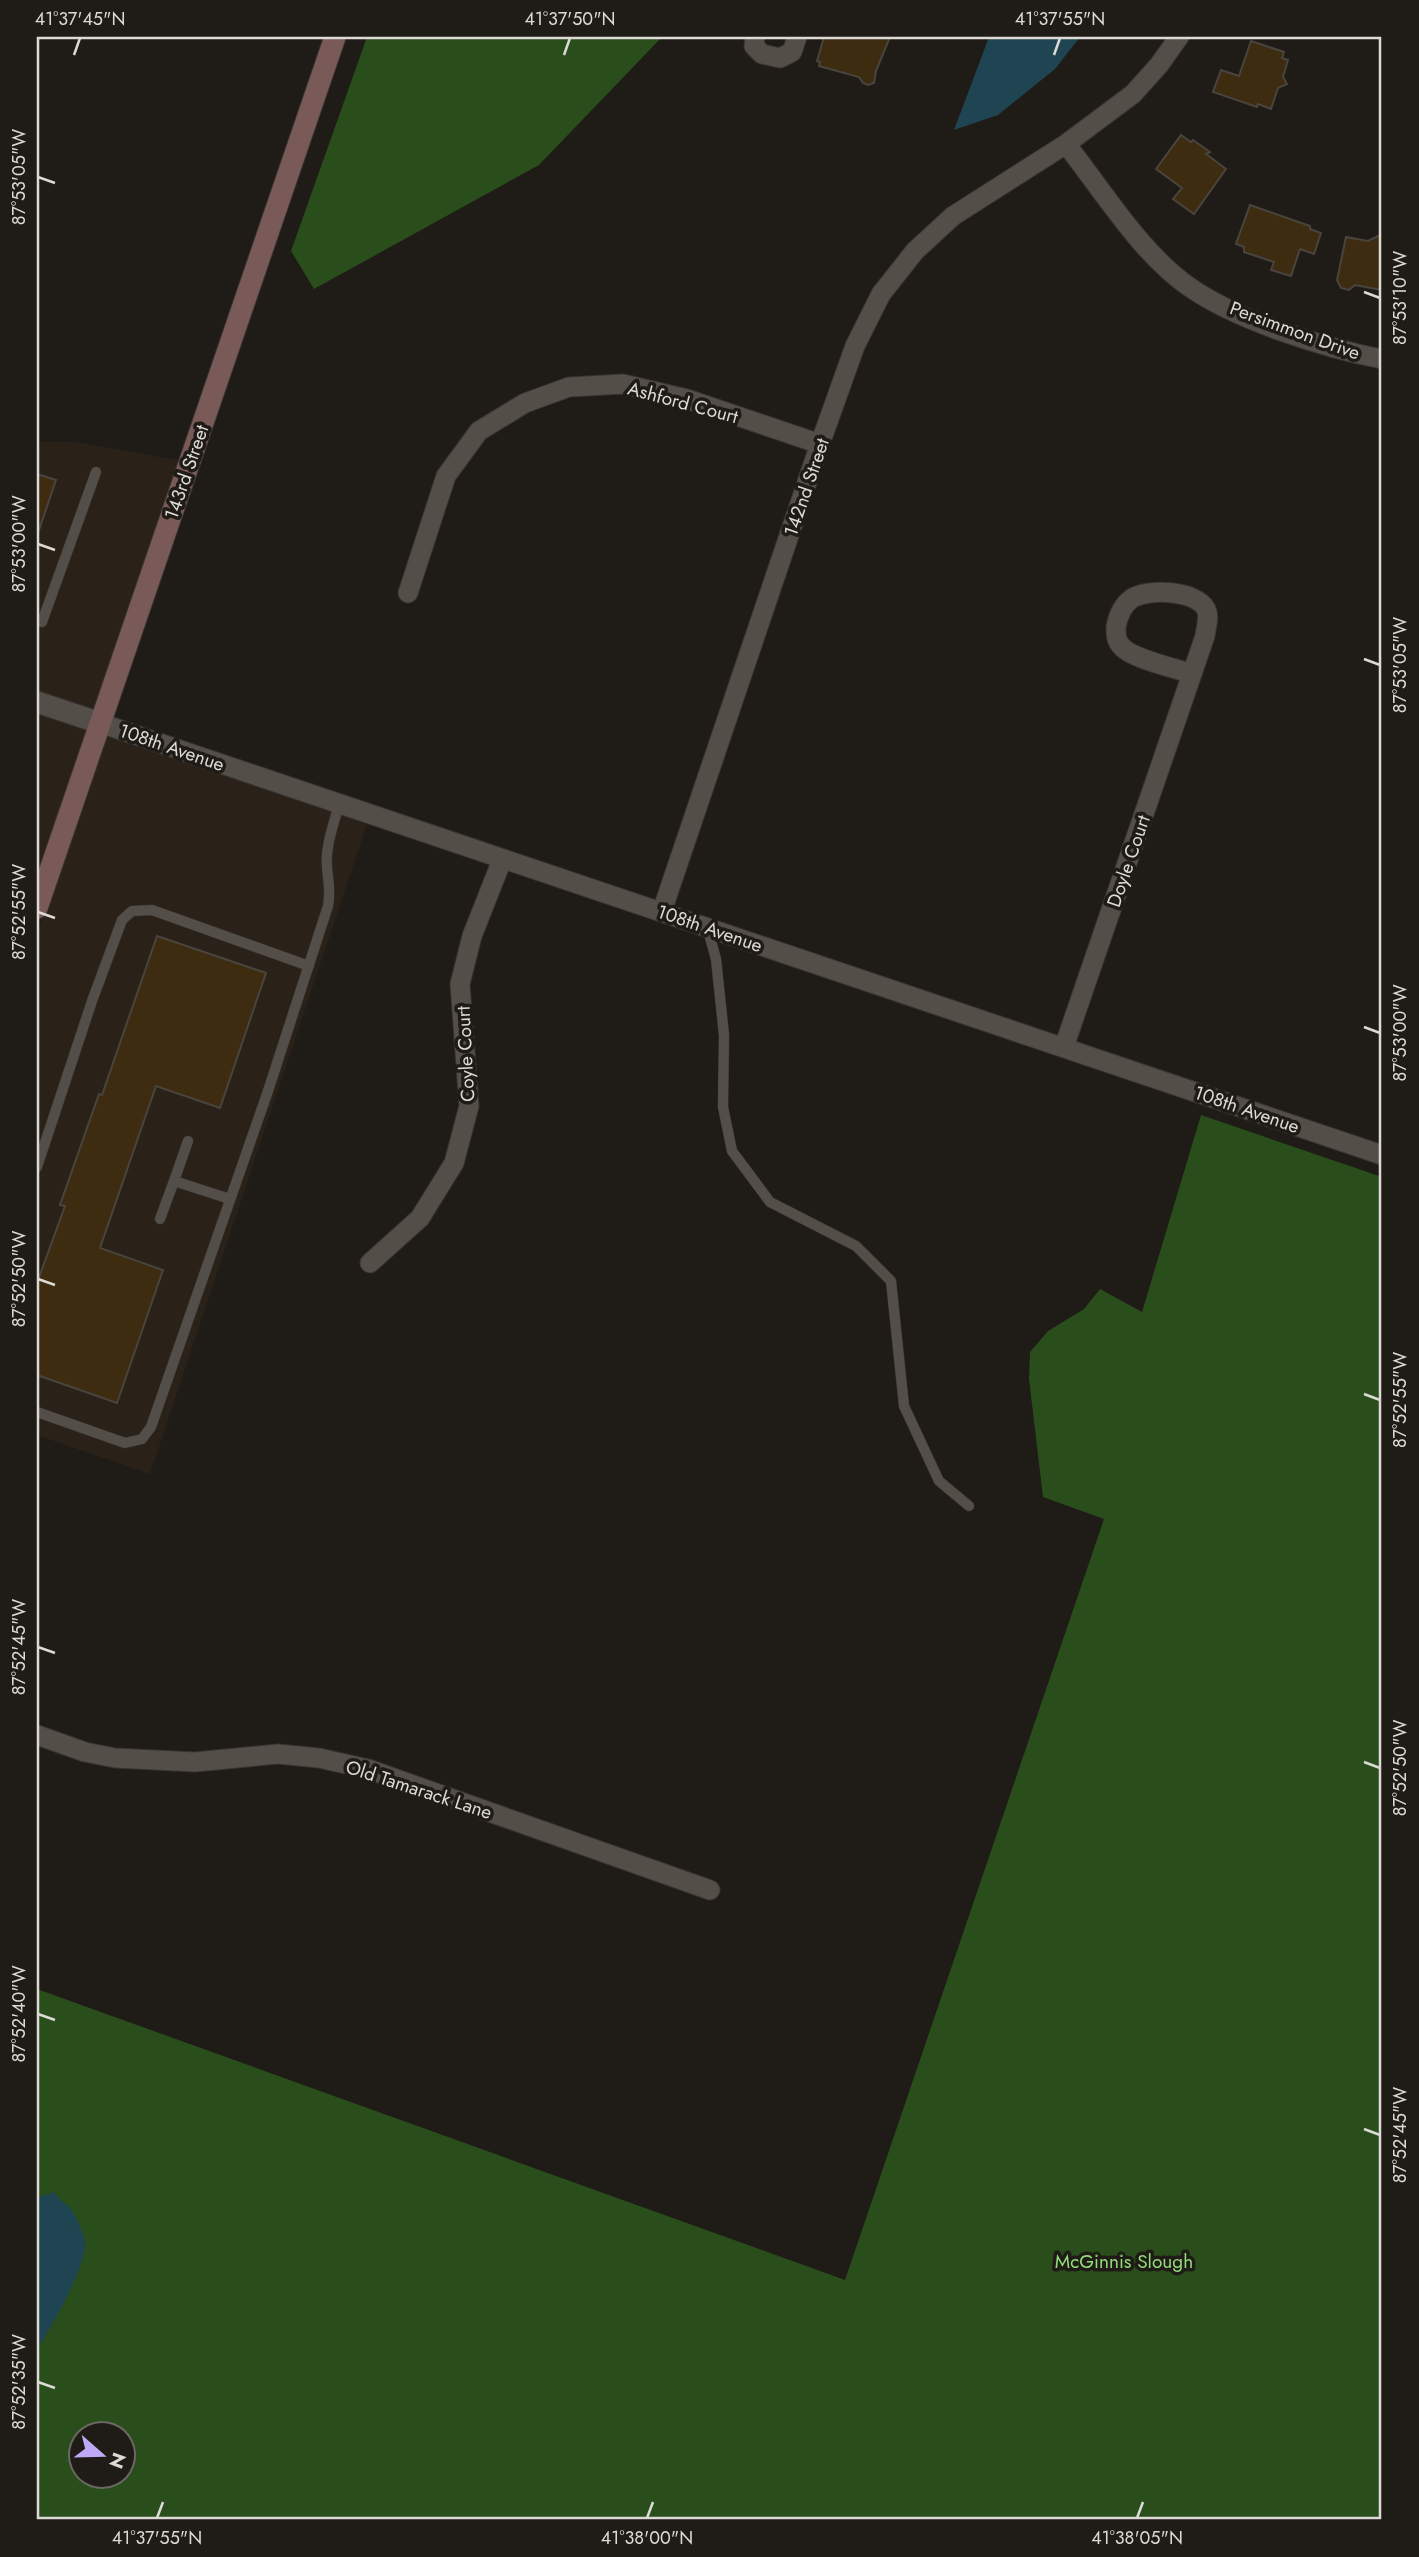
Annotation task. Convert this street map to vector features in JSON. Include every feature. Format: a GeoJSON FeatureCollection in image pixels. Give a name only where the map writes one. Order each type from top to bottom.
{"type":"FeatureCollection","features":[{"type":"Feature","properties":{"kind":"main road","name":"143rd Street"},"geometry":{"type":"LineString","coordinates":[[37,908],[335,37]]}},
{"type":"Feature","properties":{"kind":"street"},"geometry":{"type":"LineString","coordinates":[[755,37],[754,46],[762,54],[780,58],[792,52],[797,37]]}},
{"type":"Feature","properties":{"kind":"street","name":"142nd Street"},"geometry":{"type":"LineString","coordinates":[[662,911],[820,444],[855,346],[881,293],[915,251],[953,216],[1066,144],[1132,94],[1180,37]]}},
{"type":"Feature","properties":{"kind":"street","name":"Persimmon Drive"},"geometry":{"type":"LineString","coordinates":[[1066,144],[1148,249],[1188,286],[1241,315],[1343,351],[1382,359]]}},
{"type":"Feature","properties":{"kind":"street","name":"Ashford Court"},"geometry":{"type":"LineString","coordinates":[[408,593],[446,476],[479,431],[525,403],[569,387],[623,384],[674,396],[820,444]]}},
{"type":"Feature","properties":{"kind":"street","name":"Doyle Court"},"geometry":{"type":"LineString","coordinates":[[1064,1047],[1192,674],[1205,636],[1208,617],[1205,607],[1183,594],[1156,592],[1133,598],[1122,609],[1117,621],[1115,636],[1123,648],[1192,674]]}},
{"type":"Feature","properties":{"kind":"street","name":"108th Avenue"},"geometry":{"type":"LineString","coordinates":[[37,702],[1382,1155]]}},
{"type":"Feature","properties":{"kind":"street","name":"Coyle Court"},"geometry":{"type":"LineString","coordinates":[[370,1263],[420,1218],[454,1163],[469,1106],[460,985],[472,936],[502,860]]}},
{"type":"Feature","properties":{"kind":"street","name":"Old Tamarack Lane"},"geometry":{"type":"LineString","coordinates":[[37,1735],[115,1758],[195,1762],[278,1754],[307,1756],[357,1766],[709,1889]]}},
{"type":"Feature","properties":{"kind":"lane"},"geometry":{"type":"LineString","coordinates":[[37,620],[42,622],[96,472]]}},
{"type":"Feature","properties":{"kind":"lane"},"geometry":{"type":"LineString","coordinates":[[37,1412],[125,1443],[142,1438],[151,1427],[328,906],[331,889],[326,866],[328,844],[339,804]]}},
{"type":"Feature","properties":{"kind":"lane"},"geometry":{"type":"LineString","coordinates":[[37,1167],[122,920],[132,911],[152,910],[309,966]]}},
{"type":"Feature","properties":{"kind":"lane"},"geometry":{"type":"LineString","coordinates":[[707,927],[716,959],[724,1035],[723,1107],[732,1151],[770,1202],[856,1247],[891,1281],[905,1406],[939,1481],[969,1506]]}},
{"type":"Feature","properties":{"kind":"lane"},"geometry":{"type":"LineString","coordinates":[[160,1219],[188,1141]]}},
{"type":"Feature","properties":{"kind":"lane"},"geometry":{"type":"LineString","coordinates":[[174,1181],[230,1199]]}},
{"type":"Feature","properties":{"kind":"shaded area"},"geometry":{"type":"Polygon","coordinates":[[[37,442],[77,442],[182,461],[97,713],[37,694],[37,442]]]}},
{"type":"Feature","properties":{"kind":"shaded area"},"geometry":{"type":"Polygon","coordinates":[[[37,710],[91,727],[37,887],[37,710]]]}},
{"type":"Feature","properties":{"kind":"shaded area"},"geometry":{"type":"Polygon","coordinates":[[[105,730],[368,821],[150,1474],[37,1435],[37,933],[105,730]]]}},
{"type":"Feature","properties":{"kind":"green space"},"geometry":{"type":"Polygon","coordinates":[[[367,37],[662,37],[539,165],[314,289],[291,251],[367,37]]]}},
{"type":"Feature","properties":{"kind":"green space","name":"McGinnis Slough"},"geometry":{"type":"Polygon","coordinates":[[[1201,1115],[1382,1177],[1382,2520],[37,2520],[37,1989],[845,2280],[1104,1519],[1043,1497],[1029,1379],[1030,1352],[1048,1331],[1084,1309],[1100,1289],[1142,1312],[1201,1115]]]}},
{"type":"Feature","properties":{"kind":"water"},"geometry":{"type":"Polygon","coordinates":[[[989,37],[1080,37],[1055,69],[998,115],[954,130],[989,37]]]}},
{"type":"Feature","properties":{"kind":"water"},"geometry":{"type":"Polygon","coordinates":[[[54,2192],[76,2217],[84,2236],[85,2247],[76,2277],[37,2350],[37,2198],[54,2192]]]}},
{"type":"Feature","properties":{"kind":"building"},"geometry":{"type":"Polygon","coordinates":[[[824,37],[890,37],[874,83],[868,85],[859,77],[819,66],[820,62],[817,61],[824,37]]]}},
{"type":"Feature","properties":{"kind":"building"},"geometry":{"type":"Polygon","coordinates":[[[1251,41],[1284,52],[1282,58],[1288,60],[1283,77],[1287,84],[1278,88],[1271,109],[1213,92],[1221,70],[1239,76],[1251,41]]]}},
{"type":"Feature","properties":{"kind":"building"},"geometry":{"type":"Polygon","coordinates":[[[1181,135],[1210,152],[1206,154],[1226,169],[1194,214],[1173,199],[1182,188],[1156,169],[1181,135]]]}},
{"type":"Feature","properties":{"kind":"building"},"geometry":{"type":"Polygon","coordinates":[[[1250,205],[1310,226],[1310,229],[1321,233],[1314,254],[1300,249],[1291,276],[1271,270],[1274,262],[1244,252],[1244,247],[1236,244],[1250,205]]]}},
{"type":"Feature","properties":{"kind":"building"},"geometry":{"type":"Polygon","coordinates":[[[1382,234],[1382,290],[1355,285],[1349,290],[1341,288],[1337,280],[1346,237],[1368,241],[1382,234]]]}},
{"type":"Feature","properties":{"kind":"building"},"geometry":{"type":"Polygon","coordinates":[[[37,474],[56,480],[39,530],[37,529],[37,474]]]}},
{"type":"Feature","properties":{"kind":"building"},"geometry":{"type":"Polygon","coordinates":[[[157,936],[266,973],[220,1108],[156,1086],[100,1248],[163,1270],[117,1403],[37,1375],[37,1283],[65,1206],[60,1205],[99,1094],[102,1095],[157,936]]]}}]}
